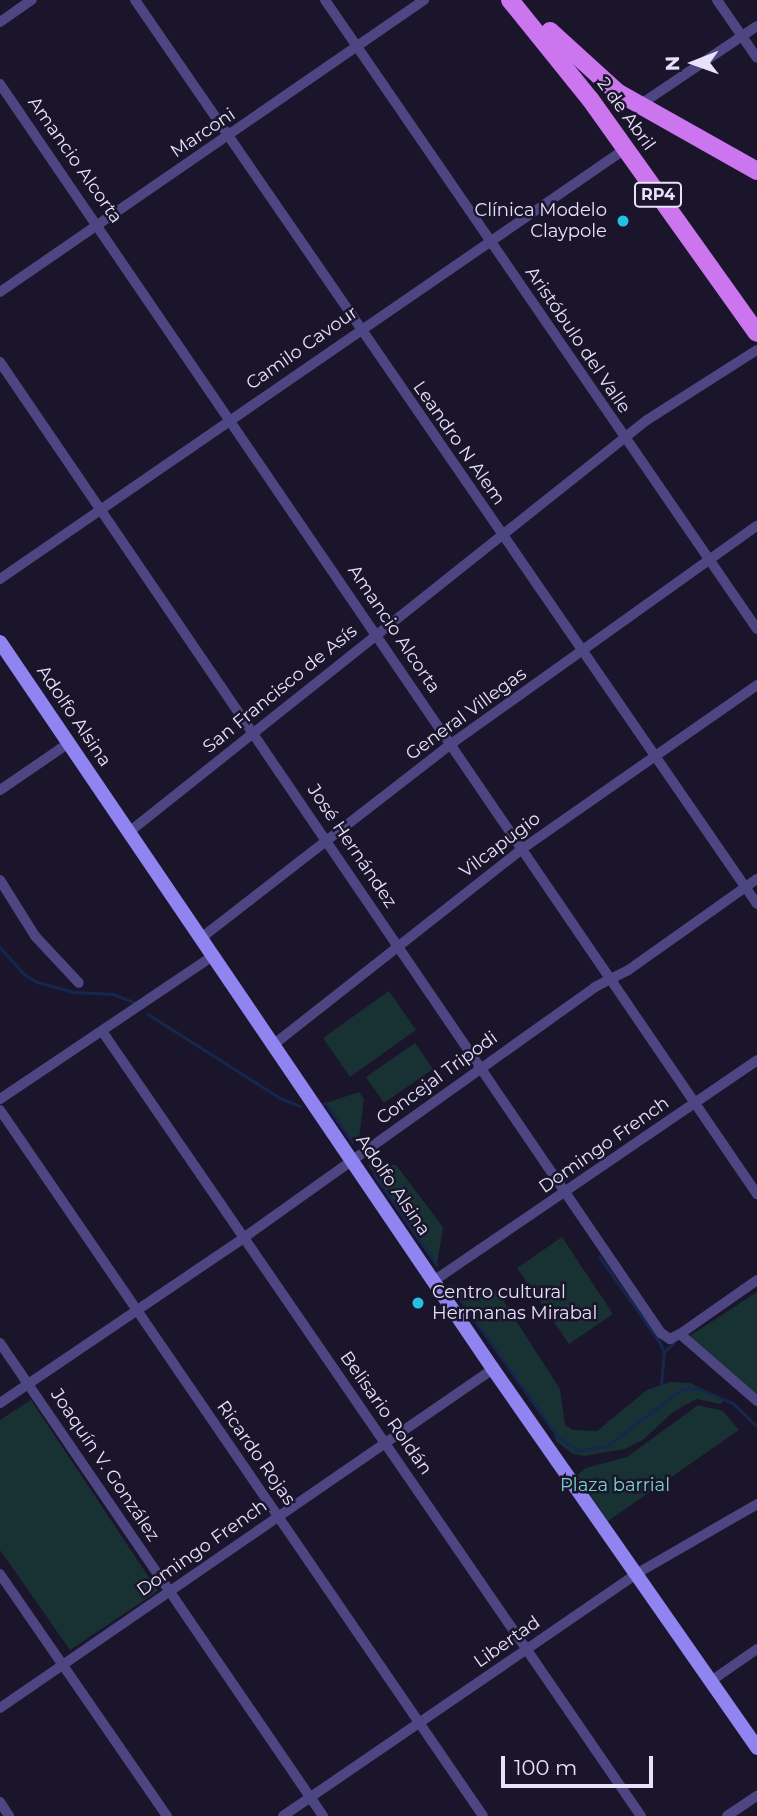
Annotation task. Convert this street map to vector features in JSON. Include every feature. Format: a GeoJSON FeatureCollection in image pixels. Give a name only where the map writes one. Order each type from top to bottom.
{"type":"FeatureCollection","features":[{"type":"Feature","properties":{"kind":"main road","name":"2 de Abril"},"geometry":{"type":"LineString","coordinates":[[510,0],[558,57],[754,323]]}},
{"type":"Feature","properties":{"kind":"main road"},"geometry":{"type":"LineString","coordinates":[[522,0],[582,63],[638,106],[757,171]]}},
{"type":"Feature","properties":{"kind":"street"},"geometry":{"type":"LineString","coordinates":[[0,22],[32,0]]}},
{"type":"Feature","properties":{"kind":"street","name":"Leandro N Alem"},"geometry":{"type":"LineString","coordinates":[[135,0],[757,904]]}},
{"type":"Feature","properties":{"kind":"street","name":"Aristóbulo del Valle"},"geometry":{"type":"LineString","coordinates":[[325,0],[623,439],[710,558],[757,629]]}},
{"type":"Feature","properties":{"kind":"street","name":"Marconi"},"geometry":{"type":"LineString","coordinates":[[0,292],[229,137],[424,0]]}},
{"type":"Feature","properties":{"kind":"street"},"geometry":{"type":"LineString","coordinates":[[717,0],[757,58]]}},
{"type":"Feature","properties":{"kind":"street"},"geometry":{"type":"LineString","coordinates":[[638,106],[757,26]]}},
{"type":"Feature","properties":{"kind":"street","name":"Amancio Alcorta"},"geometry":{"type":"LineString","coordinates":[[0,84],[99,225],[757,1194]]}},
{"type":"Feature","properties":{"kind":"street","name":"Camilo Cavour"},"geometry":{"type":"LineString","coordinates":[[0,579],[359,329],[625,149]]}},
{"type":"Feature","properties":{"kind":"street","name":"San Francisco de Asís"},"geometry":{"type":"LineString","coordinates":[[129,832],[623,439],[670,404],[757,350]]}},
{"type":"Feature","properties":{"kind":"street","name":"José Hernández"},"geometry":{"type":"LineString","coordinates":[[0,362],[482,1067],[660,1333],[670,1339],[680,1334]]}},
{"type":"Feature","properties":{"kind":"street","name":"General Villegas"},"geometry":{"type":"LineString","coordinates":[[201,938],[451,744],[757,526]]}},
{"type":"Feature","properties":{"kind":"street","name":"Adolfo Alsina"},"geometry":{"type":"LineString","coordinates":[[0,642],[493,1368],[757,1748]]}},
{"type":"Feature","properties":{"kind":"street","name":"Vilcapugio"},"geometry":{"type":"LineString","coordinates":[[273,1045],[522,849],[757,685]]}},
{"type":"Feature","properties":{"kind":"street"},"geometry":{"type":"LineString","coordinates":[[0,790],[69,743]]}},
{"type":"Feature","properties":{"kind":"street","name":"Concejal Tripodi"},"geometry":{"type":"LineString","coordinates":[[0,1404],[243,1239],[595,987],[627,971],[757,879]]}},
{"type":"Feature","properties":{"kind":"street"},"geometry":{"type":"LineString","coordinates":[[0,880],[35,936],[79,983]]}},
{"type":"Feature","properties":{"kind":"street"},"geometry":{"type":"LineString","coordinates":[[0,1099],[213,956]]}},
{"type":"Feature","properties":{"kind":"street","name":"Belisario Roldán"},"geometry":{"type":"LineString","coordinates":[[102,1031],[641,1816]]}},
{"type":"Feature","properties":{"kind":"street","name":"Domingo French"},"geometry":{"type":"LineString","coordinates":[[435,1280],[567,1193],[757,1060]]}},
{"type":"Feature","properties":{"kind":"street","name":"Ricardo Rojas"},"geometry":{"type":"LineString","coordinates":[[0,1110],[483,1816]]}},
{"type":"Feature","properties":{"kind":"street"},"geometry":{"type":"LineString","coordinates":[[757,1280],[680,1334],[757,1401]]}},
{"type":"Feature","properties":{"kind":"street","name":"Joaquín V. González"},"geometry":{"type":"LineString","coordinates":[[0,1343],[323,1816]]}},
{"type":"Feature","properties":{"kind":"street","name":"Domingo French"},"geometry":{"type":"LineString","coordinates":[[0,1708],[493,1368]]}},
{"type":"Feature","properties":{"kind":"street","name":"Libertad"},"geometry":{"type":"LineString","coordinates":[[283,1816],[636,1574],[757,1504]]}},
{"type":"Feature","properties":{"kind":"street"},"geometry":{"type":"LineString","coordinates":[[0,1574],[167,1816]]}},
{"type":"Feature","properties":{"kind":"street"},"geometry":{"type":"LineString","coordinates":[[711,1681],[757,1649]]}},
{"type":"Feature","properties":{"kind":"street"},"geometry":{"type":"LineString","coordinates":[[727,1816],[757,1796]]}},
{"type":"Feature","properties":{"kind":"street"},"geometry":{"type":"LineString","coordinates":[[0,1802],[9,1816]]}},
{"type":"Feature","properties":{"kind":"green space"},"geometry":{"type":"Polygon","coordinates":[[[389,991],[416,1030],[350,1077],[323,1038],[389,991]]]}},
{"type":"Feature","properties":{"kind":"green space"},"geometry":{"type":"Polygon","coordinates":[[[415,1043],[433,1069],[384,1103],[366,1077],[415,1043]]]}},
{"type":"Feature","properties":{"kind":"green space"},"geometry":{"type":"Polygon","coordinates":[[[359,1092],[364,1099],[359,1139],[353,1142],[326,1103],[359,1092]]]}},
{"type":"Feature","properties":{"kind":"green space"},"geometry":{"type":"Polygon","coordinates":[[[368,1165],[396,1165],[443,1227],[437,1265],[368,1165]]]}},
{"type":"Feature","properties":{"kind":"green space"},"geometry":{"type":"Polygon","coordinates":[[[562,1237],[613,1314],[569,1344],[517,1268],[562,1237]]]}},
{"type":"Feature","properties":{"kind":"green space"},"geometry":{"type":"Polygon","coordinates":[[[450,1285],[497,1291],[560,1389],[565,1425],[573,1430],[597,1431],[647,1390],[670,1382],[690,1383],[724,1399],[721,1404],[696,1399],[673,1412],[643,1440],[625,1449],[584,1456],[573,1454],[556,1441],[552,1428],[450,1285]]]}},
{"type":"Feature","properties":{"kind":"green space"},"geometry":{"type":"Polygon","coordinates":[[[757,1292],[757,1394],[702,1353],[696,1341],[688,1337],[757,1292]]]}},
{"type":"Feature","properties":{"kind":"green space"},"geometry":{"type":"Polygon","coordinates":[[[31,1400],[158,1591],[70,1650],[0,1550],[0,1420],[31,1400]]]}},
{"type":"Feature","properties":{"kind":"green space","name":"Plaza barrial"},"geometry":{"type":"Polygon","coordinates":[[[698,1405],[723,1411],[739,1430],[608,1521],[577,1475],[586,1468],[627,1457],[698,1405]]]}},
{"type":"Feature","properties":{"kind":"waterway"},"geometry":{"type":"LineString","coordinates":[[0,947],[24,974],[37,982],[74,992],[113,994],[134,1002]]}},
{"type":"Feature","properties":{"kind":"waterway"},"geometry":{"type":"LineString","coordinates":[[148,1014],[282,1099],[300,1106]]}},
{"type":"Feature","properties":{"kind":"waterway"},"geometry":{"type":"LineString","coordinates":[[323,1104],[326,1103],[353,1142]]}},
{"type":"Feature","properties":{"kind":"waterway"},"geometry":{"type":"LineString","coordinates":[[375,1175],[437,1265]]}},
{"type":"Feature","properties":{"kind":"waterway"},"geometry":{"type":"LineString","coordinates":[[600,1257],[660,1342],[664,1352]]}},
{"type":"Feature","properties":{"kind":"waterway"},"geometry":{"type":"LineString","coordinates":[[450,1285],[558,1437],[579,1450],[607,1446],[682,1389],[697,1388],[733,1403],[757,1426]]}},
{"type":"Feature","properties":{"kind":"waterway"},"geometry":{"type":"LineString","coordinates":[[661,1385],[664,1352],[674,1343]]}},
{"type":"Feature","properties":{"kind":"place","name":"Clínica Modelo Claypole"},"geometry":{"type":"Point","coordinates":[623,221]}},
{"type":"Feature","properties":{"kind":"place","name":"Centro cultural Hermanas Mirabal"},"geometry":{"type":"Point","coordinates":[418,1303]}}]}
